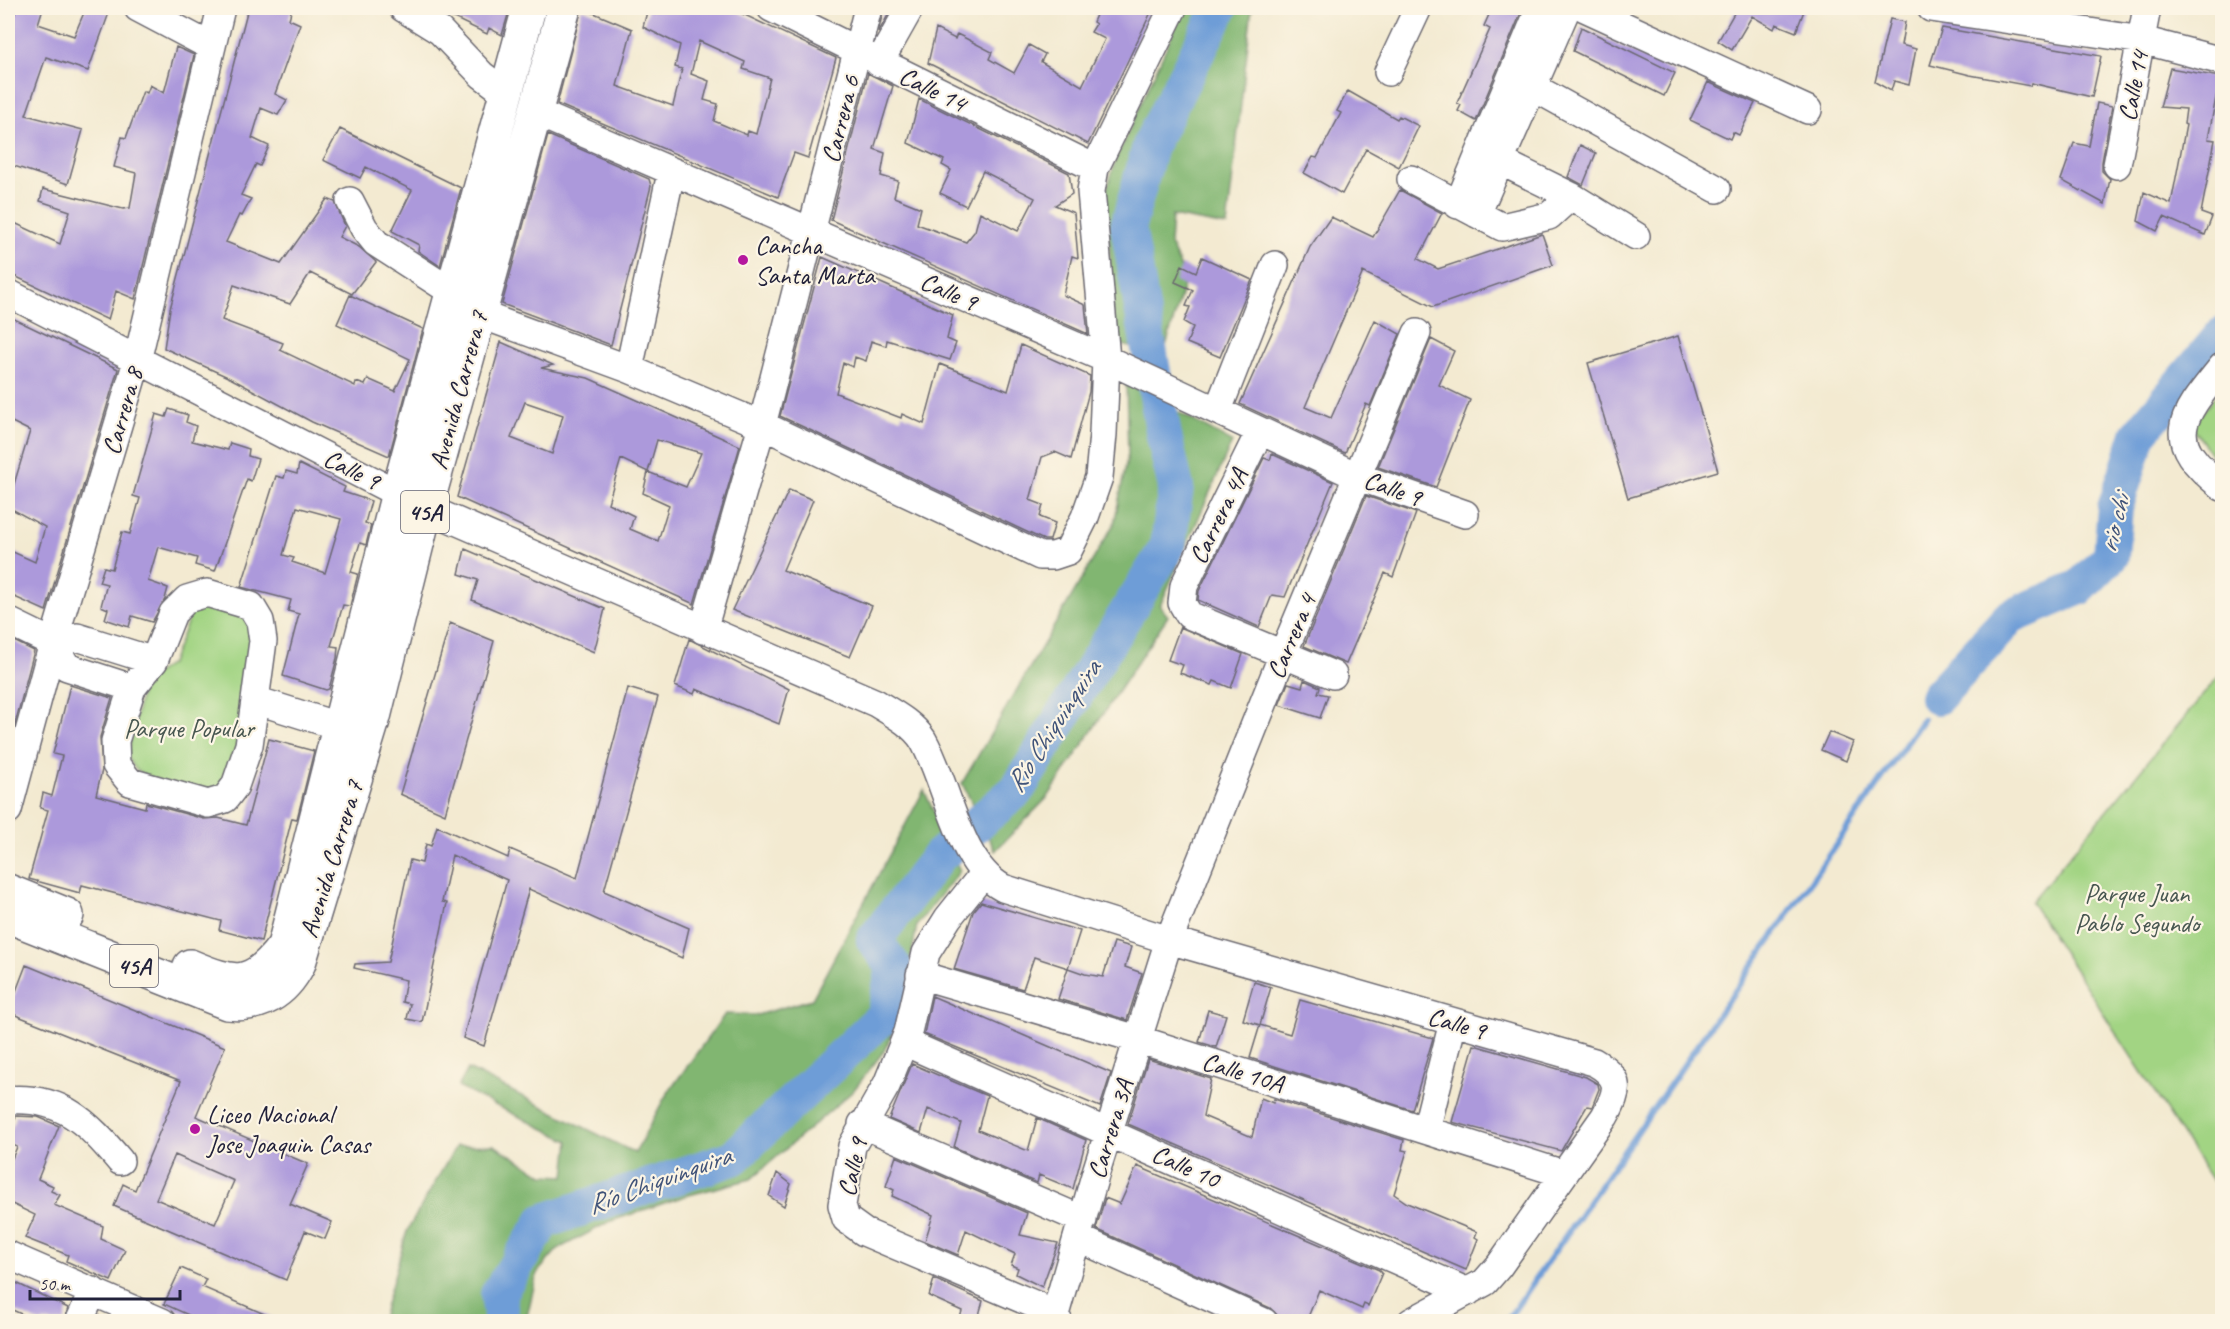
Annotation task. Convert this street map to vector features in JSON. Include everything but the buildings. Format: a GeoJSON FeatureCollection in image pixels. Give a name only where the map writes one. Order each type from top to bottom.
{"type":"FeatureCollection","features":[{"type":"Feature","properties":{"kind":"main road","name":"Avenida Carrera 7"},"geometry":{"type":"LineString","coordinates":[[529,8],[452,292],[412,500],[374,717],[299,963],[280,991],[260,988],[270,966],[284,946],[341,727],[412,500],[479,314],[564,8]]}},
{"type":"Feature","properties":{"kind":"main road","name":"45A"},"geometry":{"type":"LineString","coordinates":[[8,891],[224,980],[237,981],[260,988]]}},
{"type":"Feature","properties":{"kind":"main road","name":"45A"},"geometry":{"type":"LineString","coordinates":[[8,916],[227,1003],[241,1005],[260,988]]}},
{"type":"Feature","properties":{"kind":"street"},"geometry":{"type":"LineString","coordinates":[[138,8],[210,45]]}},
{"type":"Feature","properties":{"kind":"street","name":"Carrera 8"},"geometry":{"type":"LineString","coordinates":[[8,810],[53,643],[137,361],[220,8]]}},
{"type":"Feature","properties":{"kind":"street"},"geometry":{"type":"LineString","coordinates":[[403,8],[440,31],[482,75],[506,93]]}},
{"type":"Feature","properties":{"kind":"street","name":"Calle 14"},"geometry":{"type":"LineString","coordinates":[[771,8],[1095,168]]}},
{"type":"Feature","properties":{"kind":"street","name":"Carrera 6"},"geometry":{"type":"LineString","coordinates":[[812,231],[868,57],[868,8]]}},
{"type":"Feature","properties":{"kind":"street"},"geometry":{"type":"LineString","coordinates":[[868,57],[910,8]]}},
{"type":"Feature","properties":{"kind":"street"},"geometry":{"type":"LineString","coordinates":[[479,314],[629,369],[762,425],[1040,556],[1053,556],[1068,550],[1085,517],[1099,477],[1106,359],[1091,191],[1095,168],[1173,8]]}},
{"type":"Feature","properties":{"kind":"street"},"geometry":{"type":"LineString","coordinates":[[1467,210],[1540,8]]}},
{"type":"Feature","properties":{"kind":"street"},"geometry":{"type":"LineString","coordinates":[[1467,210],[1500,160],[1567,8]]}},
{"type":"Feature","properties":{"kind":"street"},"geometry":{"type":"LineString","coordinates":[[1585,8],[1808,110]]}},
{"type":"Feature","properties":{"kind":"street"},"geometry":{"type":"LineString","coordinates":[[1931,8],[2142,40],[2223,62]]}},
{"type":"Feature","properties":{"kind":"street","name":"Calle 14"},"geometry":{"type":"LineString","coordinates":[[2117,165],[2147,8]]}},
{"type":"Feature","properties":{"kind":"street"},"geometry":{"type":"LineString","coordinates":[[1388,72],[1409,10]]}},
{"type":"Feature","properties":{"kind":"street"},"geometry":{"type":"LineString","coordinates":[[1533,87],[1717,189]]}},
{"type":"Feature","properties":{"kind":"street","name":"Calle 9"},"geometry":{"type":"LineString","coordinates":[[535,112],[671,173],[812,231],[1106,359],[1359,477],[1465,514]]}},
{"type":"Feature","properties":{"kind":"street"},"geometry":{"type":"LineString","coordinates":[[1500,160],[1571,196],[1636,236]]}},
{"type":"Feature","properties":{"kind":"street"},"geometry":{"type":"LineString","coordinates":[[629,369],[671,173]]}},
{"type":"Feature","properties":{"kind":"street"},"geometry":{"type":"LineString","coordinates":[[1411,179],[1502,227],[1549,216],[1571,196]]}},
{"type":"Feature","properties":{"kind":"street"},"geometry":{"type":"LineString","coordinates":[[350,201],[364,228],[376,243],[452,292]]}},
{"type":"Feature","properties":{"kind":"street"},"geometry":{"type":"LineString","coordinates":[[703,630],[762,425],[812,231]]}},
{"type":"Feature","properties":{"kind":"street"},"geometry":{"type":"LineString","coordinates":[[1218,410],[1275,265]]}},
{"type":"Feature","properties":{"kind":"street","name":"Calle 9"},"geometry":{"type":"LineString","coordinates":[[8,293],[412,500],[703,630],[876,703],[901,719],[923,740],[947,800],[979,866],[1003,888],[1169,940],[1594,1062],[1608,1070],[1614,1077],[1616,1089],[1609,1108],[1499,1266],[1485,1282],[1411,1322]]}},
{"type":"Feature","properties":{"kind":"street","name":"Carrera 4"},"geometry":{"type":"LineString","coordinates":[[1169,940],[1283,654],[1359,477],[1417,333]]}},
{"type":"Feature","properties":{"kind":"street"},"geometry":{"type":"LineString","coordinates":[[2223,367],[2191,411],[2182,435],[2184,445],[2193,461],[2223,487]]}},
{"type":"Feature","properties":{"kind":"street","name":"Carrera 4A"},"geometry":{"type":"LineString","coordinates":[[1260,430],[1184,586],[1182,603],[1189,615],[1283,654]]}},
{"type":"Feature","properties":{"kind":"street"},"geometry":{"type":"LineString","coordinates":[[207,592],[251,606],[260,621],[263,641],[249,745],[235,786],[225,799],[208,804],[130,782],[116,765],[115,741],[132,688],[154,662],[173,613],[187,599],[207,592]]}},
{"type":"Feature","properties":{"kind":"street"},"geometry":{"type":"LineString","coordinates":[[8,621],[53,643],[67,667],[132,688]]}},
{"type":"Feature","properties":{"kind":"street"},"geometry":{"type":"LineString","coordinates":[[53,643],[77,637],[154,662]]}},
{"type":"Feature","properties":{"kind":"street"},"geometry":{"type":"LineString","coordinates":[[1283,654],[1333,675]]}},
{"type":"Feature","properties":{"kind":"street"},"geometry":{"type":"LineString","coordinates":[[255,700],[341,727]]}},
{"type":"Feature","properties":{"kind":"street","name":"Calle 9"},"geometry":{"type":"LineString","coordinates":[[979,866],[969,890],[926,953],[904,1042],[887,1084],[862,1124],[852,1146],[842,1205],[846,1219],[864,1232],[1036,1305],[1057,1320]]}},
{"type":"Feature","properties":{"kind":"street","name":"Carrera 3A"},"geometry":{"type":"LineString","coordinates":[[1057,1320],[1080,1229],[1169,940]]}},
{"type":"Feature","properties":{"kind":"street","name":"Calle 10A"},"geometry":{"type":"LineString","coordinates":[[920,975],[1137,1039],[1564,1174]]}},
{"type":"Feature","properties":{"kind":"street"},"geometry":{"type":"LineString","coordinates":[[1426,1130],[1453,1022]]}},
{"type":"Feature","properties":{"kind":"street","name":"Calle 10"},"geometry":{"type":"LineString","coordinates":[[904,1042],[1468,1292]]}},
{"type":"Feature","properties":{"kind":"street"},"geometry":{"type":"LineString","coordinates":[[8,1100],[31,1098],[62,1109],[92,1129],[120,1161]]}},
{"type":"Feature","properties":{"kind":"street"},"geometry":{"type":"LineString","coordinates":[[862,1124],[1080,1229],[1264,1322]]}},
{"type":"Feature","properties":{"kind":"street"},"geometry":{"type":"LineString","coordinates":[[8,1255],[162,1322]]}},
{"type":"Feature","properties":{"kind":"street"},"geometry":{"type":"LineString","coordinates":[[79,1322],[93,1291]]}},
{"type":"Feature","properties":{"kind":"green space"},"geometry":{"type":"Polygon","coordinates":[[[1184,8],[1252,8],[1227,226],[1172,216],[1170,244],[1186,278],[1163,356],[1115,343],[1106,192],[1116,159],[1184,8]]]}},
{"type":"Feature","properties":{"kind":"green space"},"geometry":{"type":"Polygon","coordinates":[[[1126,383],[1232,442],[1160,606],[1168,616],[1048,797],[995,851],[962,783],[1114,524],[1128,454],[1126,383]]]}},
{"type":"Feature","properties":{"kind":"green space"},"geometry":{"type":"Polygon","coordinates":[[[2222,387],[2222,470],[2192,426],[2222,387]]]}},
{"type":"Feature","properties":{"kind":"green space","name":"Parque Popular"},"geometry":{"type":"Polygon","coordinates":[[[208,597],[259,626],[240,686],[244,697],[241,743],[225,785],[193,789],[147,776],[136,770],[127,756],[141,693],[153,676],[171,663],[194,606],[208,597]]]}},
{"type":"Feature","properties":{"kind":"green space","name":"Parque Juan Pablo Segundo"},"geometry":{"type":"Polygon","coordinates":[[[2222,672],[2222,1196],[2031,902],[2222,672]]]}},
{"type":"Feature","properties":{"kind":"green space"},"geometry":{"type":"Polygon","coordinates":[[[924,790],[960,871],[917,925],[900,1018],[884,1051],[853,1091],[751,1179],[685,1196],[611,1221],[558,1249],[537,1273],[526,1321],[381,1322],[407,1231],[456,1146],[494,1145],[543,1175],[565,1176],[569,1141],[458,1087],[468,1069],[635,1153],[665,1097],[725,1014],[757,1015],[812,999],[924,790]]]}},
{"type":"Feature","properties":{"kind":"waterway","name":"Río Chiquinquira"},"geometry":{"type":"LineString","coordinates":[[502,1322],[498,1294],[544,1221],[733,1158],[884,1016],[894,967],[874,940],[939,856],[1017,790],[1168,546],[1176,487],[1164,436],[1128,226],[1151,143],[1220,8]]}},
{"type":"Feature","properties":{"kind":"waterway","name":"rio chi"},"geometry":{"type":"LineString","coordinates":[[1937,697],[2010,617],[2080,587],[2111,556],[2115,508],[2139,434],[2222,335]]}},
{"type":"Feature","properties":{"kind":"waterway"},"geometry":{"type":"LineString","coordinates":[[1506,1322],[1923,719]]}},
{"type":"Feature","properties":{"kind":"place","name":"Cancha Santa Marta"},"geometry":{"type":"Point","coordinates":[743,260]}},
{"type":"Feature","properties":{"kind":"place","name":"Liceo Nacional Jose Joaquin Casas"},"geometry":{"type":"Point","coordinates":[195,1129]}}]}
